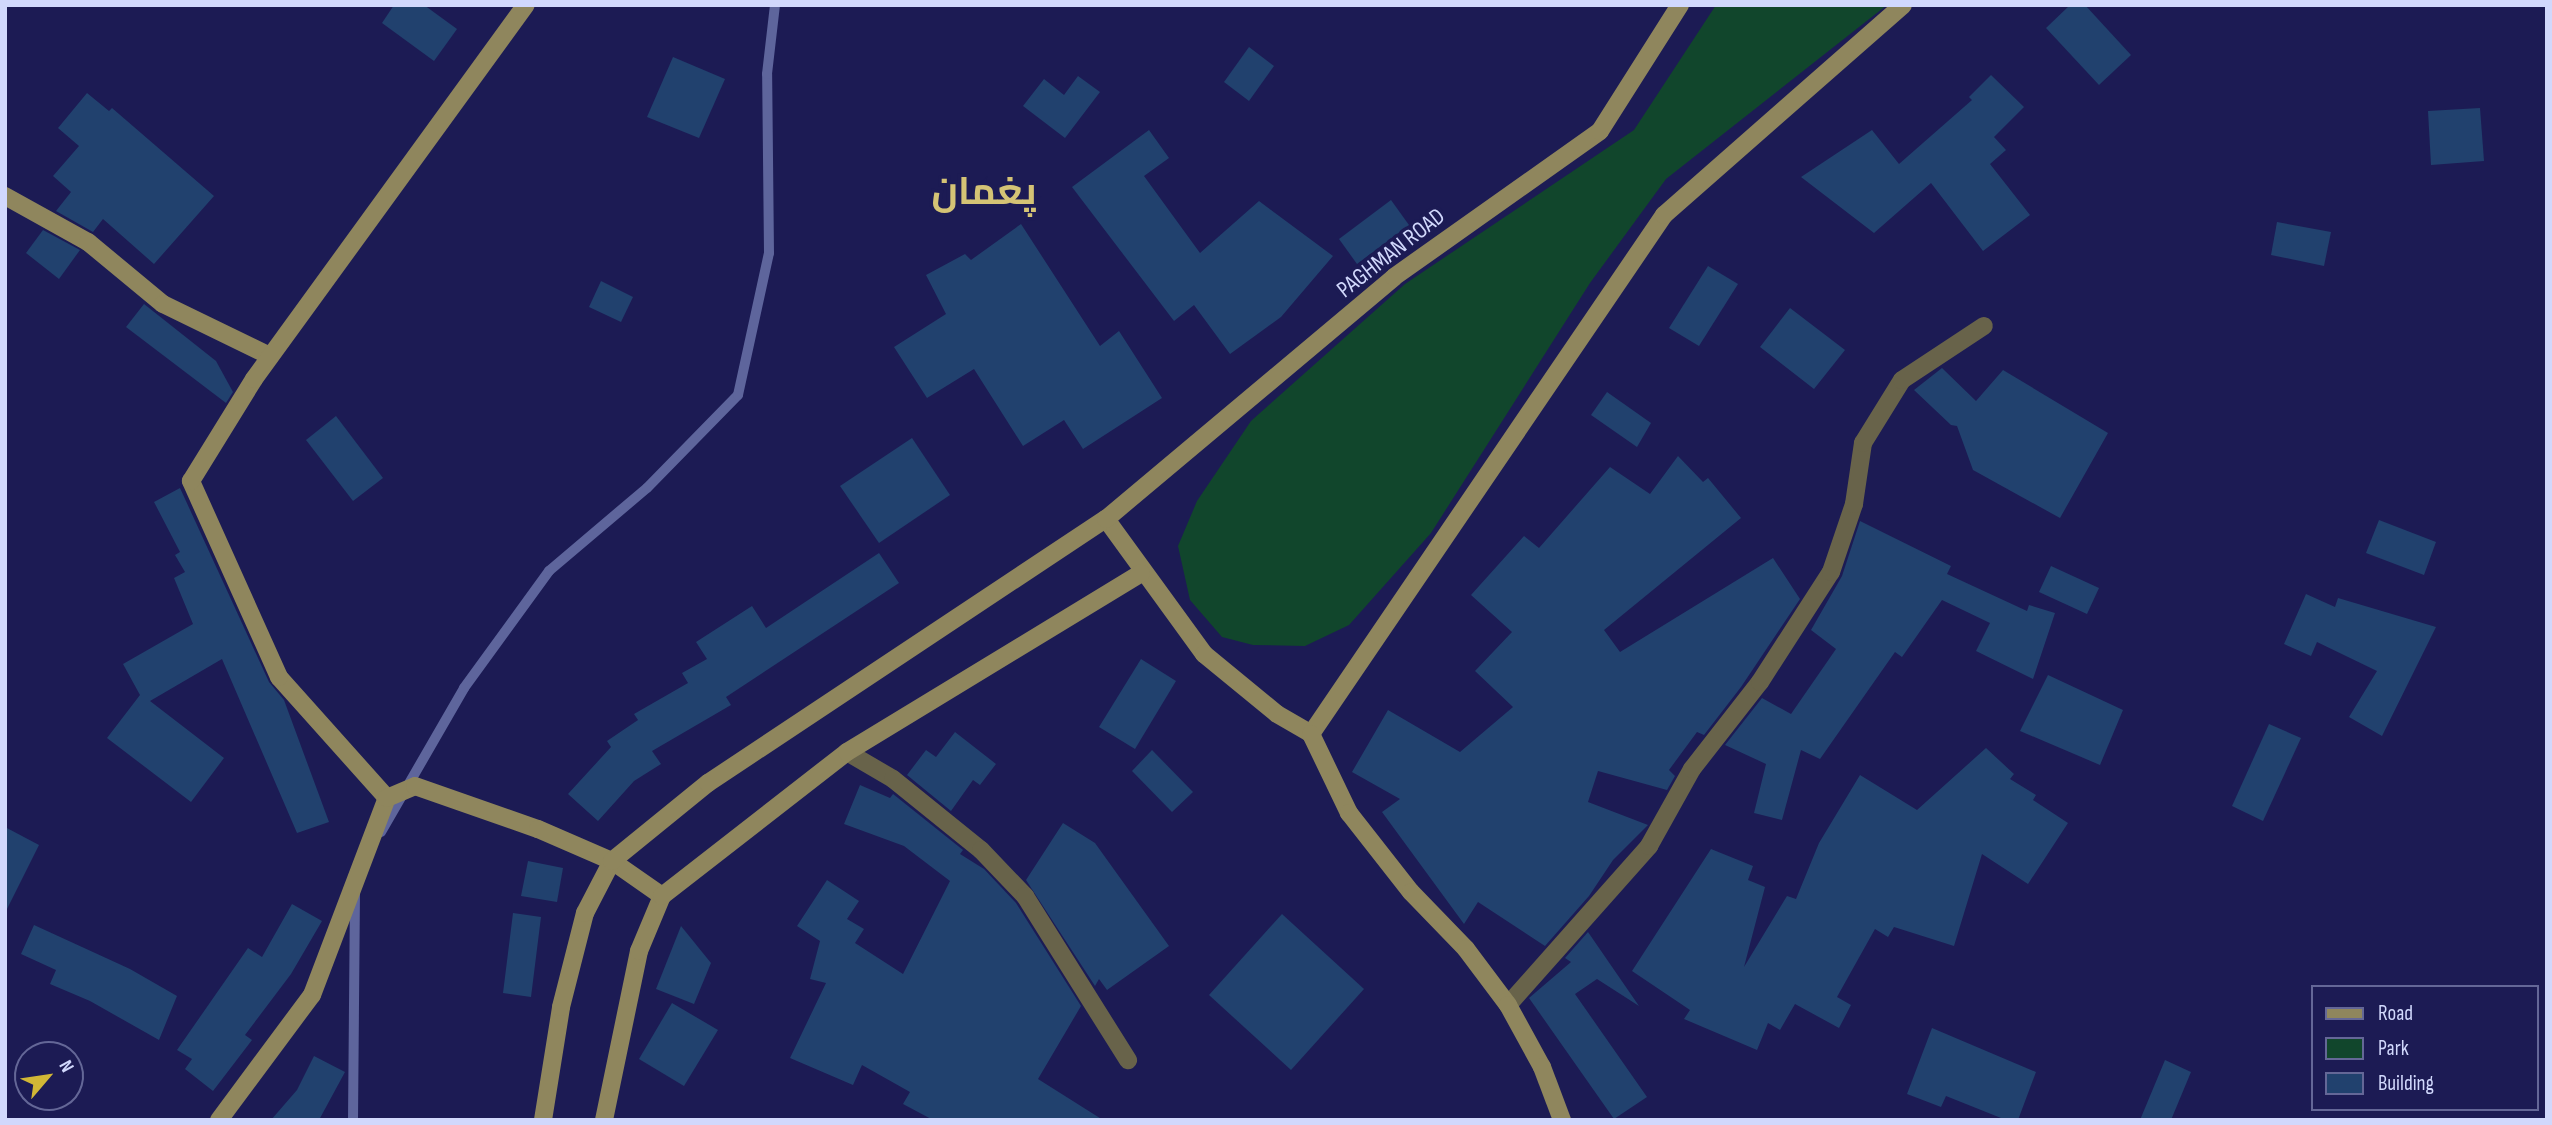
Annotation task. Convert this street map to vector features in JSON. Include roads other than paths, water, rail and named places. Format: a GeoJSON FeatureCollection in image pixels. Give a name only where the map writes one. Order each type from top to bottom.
{"type":"FeatureCollection","features":[{"type":"Feature","properties":{"kind":"main road"},"geometry":{"type":"LineString","coordinates":[[387,797],[279,677],[191,481],[271,356],[526,5]]}},
{"type":"Feature","properties":{"kind":"main road","name":"PAGHMAN ROAD"},"geometry":{"type":"LineString","coordinates":[[612,861],[708,783],[1107,519],[1394,277],[1600,131],[1680,5]]}},
{"type":"Feature","properties":{"kind":"main road"},"geometry":{"type":"LineString","coordinates":[[1311,734],[1664,215],[1903,5]]}},
{"type":"Feature","properties":{"kind":"main road"},"geometry":{"type":"LineString","coordinates":[[5,196],[88,242],[163,304],[271,356]]}},
{"type":"Feature","properties":{"kind":"main road"},"geometry":{"type":"LineString","coordinates":[[1107,519],[1142,573],[1204,654],[1277,714],[1311,734],[1349,813],[1411,892],[1466,949],[1508,1005],[1542,1067],[1562,1120]]}},
{"type":"Feature","properties":{"kind":"main road"},"geometry":{"type":"LineString","coordinates":[[604,1120],[639,951],[662,896],[847,752],[1142,573]]}},
{"type":"Feature","properties":{"kind":"main road"},"geometry":{"type":"LineString","coordinates":[[219,1120],[312,995],[387,797],[415,786],[538,828],[612,861],[662,896]]}},
{"type":"Feature","properties":{"kind":"main road"},"geometry":{"type":"LineString","coordinates":[[543,1120],[561,1007],[585,913],[612,861]]}},
{"type":"Feature","properties":{"kind":"street"},"geometry":{"type":"LineString","coordinates":[[1508,1005],[1649,846],[1692,769],[1760,682],[1831,572],[1854,504],[1863,443],[1902,380],[1984,326]]}},
{"type":"Feature","properties":{"kind":"street"},"geometry":{"type":"LineString","coordinates":[[847,752],[894,779],[971,842],[1025,896],[1128,1060]]}},
{"type":"Feature","properties":{"kind":"waterway"},"geometry":{"type":"LineString","coordinates":[[381,832],[464,688],[549,571],[647,488],[738,395],[769,253],[767,74],[775,5]]}},
{"type":"Feature","properties":{"kind":"waterway"},"geometry":{"type":"LineString","coordinates":[[353,1120],[355,894]]}},
{"type":"Feature","properties":{"kind":"district","name":"پغمان"},"geometry":{"type":"Point","coordinates":[984,193]}}]}
